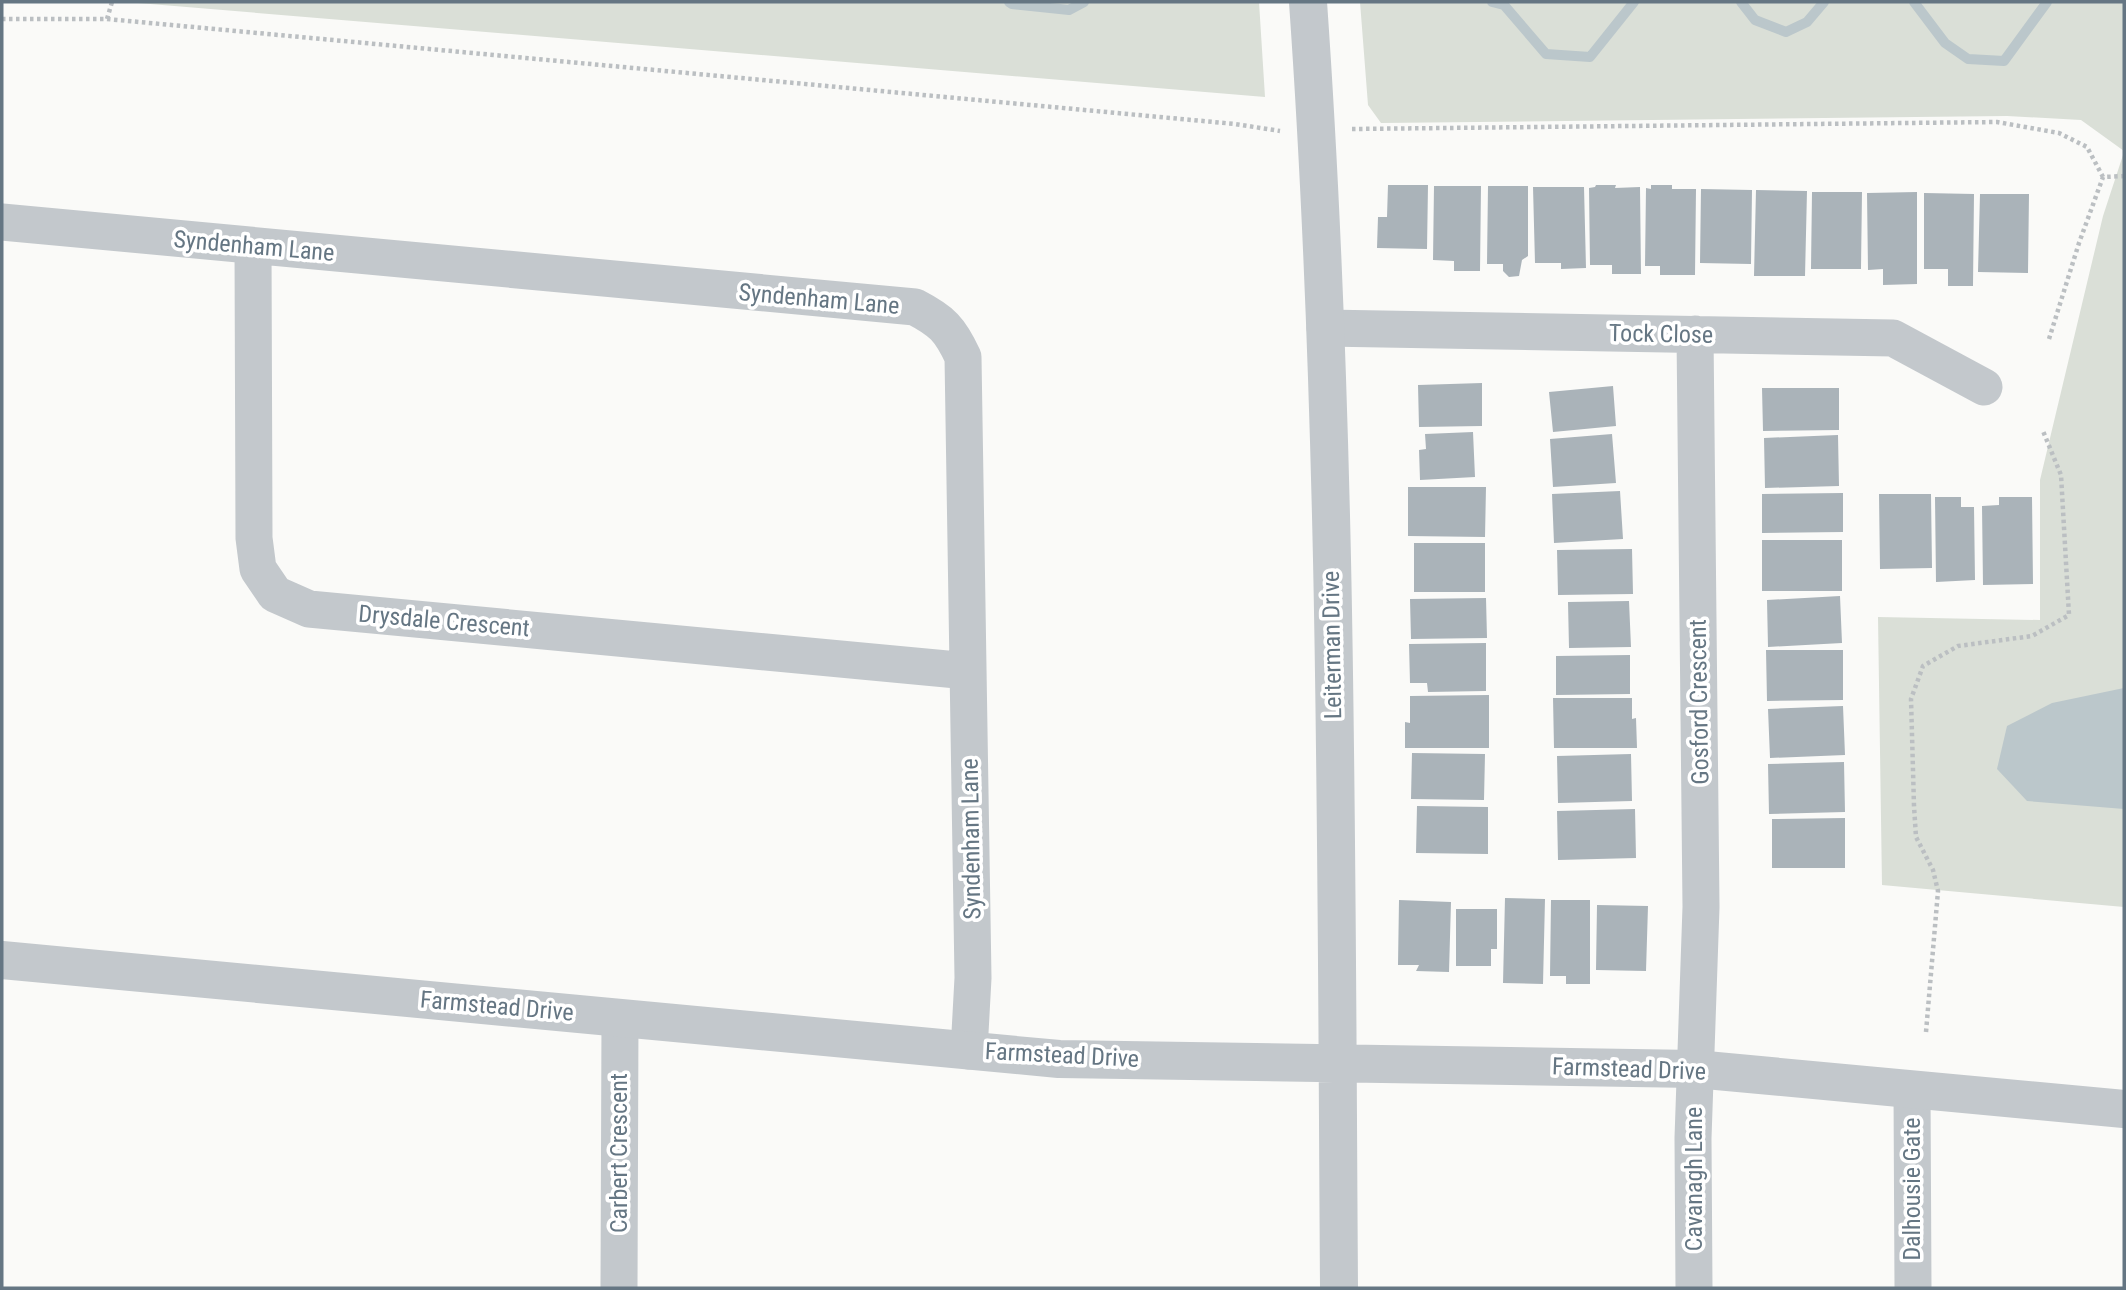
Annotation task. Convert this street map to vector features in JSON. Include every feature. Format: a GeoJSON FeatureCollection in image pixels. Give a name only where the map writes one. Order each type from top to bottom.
{"type":"FeatureCollection","features":[{"type":"Feature","properties":{"kind":"street","name":"Leiterman Drive"},"geometry":{"type":"LineString","coordinates":[[1308,2],[1325,328],[1339,1288]]}},
{"type":"Feature","properties":{"kind":"street","name":"Syndenham Lane"},"geometry":{"type":"LineString","coordinates":[[2,222],[915,307],[938,319],[952,334],[963,357],[973,978],[969,1051]]}},
{"type":"Feature","properties":{"kind":"street","name":"Drysdale Crescent"},"geometry":{"type":"LineString","coordinates":[[253,246],[254,538],[258,569],[275,594],[309,609],[968,671]]}},
{"type":"Feature","properties":{"kind":"street","name":"Tock Close"},"geometry":{"type":"LineString","coordinates":[[1325,328],[1893,338],[1984,387]]}},
{"type":"Feature","properties":{"kind":"street","name":"Gosford Crescent"},"geometry":{"type":"LineString","coordinates":[[1695,334],[1701,907],[1695,1069]]}},
{"type":"Feature","properties":{"kind":"street","name":"Farmstead Drive"},"geometry":{"type":"LineString","coordinates":[[2,960],[1059,1059],[1695,1069],[2124,1109]]}},
{"type":"Feature","properties":{"kind":"street","name":"Carbert Crescent"},"geometry":{"type":"LineString","coordinates":[[619,1288],[620,1018]]}},
{"type":"Feature","properties":{"kind":"street","name":"Cavanagh Lane"},"geometry":{"type":"LineString","coordinates":[[1694,1288],[1695,1069]]}},
{"type":"Feature","properties":{"kind":"street","name":"Dalhousie Gate"},"geometry":{"type":"LineString","coordinates":[[1912,1091],[1913,1288]]}},
{"type":"Feature","properties":{"kind":"path"},"geometry":{"type":"LineString","coordinates":[[107,19],[112,2]]}},
{"type":"Feature","properties":{"kind":"path"},"geometry":{"type":"LineString","coordinates":[[2,19],[107,19],[1222,123],[1269,131]]}},
{"type":"Feature","properties":{"kind":"path"},"geometry":{"type":"LineString","coordinates":[[1364,128],[1997,122],[2059,133],[2087,147],[2103,177],[2049,339]]}},
{"type":"Feature","properties":{"kind":"path"},"geometry":{"type":"LineString","coordinates":[[2103,177],[2124,176]]}},
{"type":"Feature","properties":{"kind":"path"},"geometry":{"type":"LineString","coordinates":[[1926,1032],[1938,891],[1933,870],[1916,837],[1911,699],[1923,666],[1958,646],[2032,636],[2069,615],[2061,475],[2043,431]]}},
{"type":"Feature","properties":{"kind":"shaded area"},"geometry":{"type":"Polygon","coordinates":[[[126,2],[1259,2],[1265,97],[126,2]]]}},
{"type":"Feature","properties":{"kind":"shaded area"},"geometry":{"type":"Polygon","coordinates":[[[1360,2],[2124,2],[2124,151],[2081,120],[2007,116],[1381,123],[1368,105],[1360,2]]]}},
{"type":"Feature","properties":{"kind":"shaded area"},"geometry":{"type":"Polygon","coordinates":[[[2124,152],[2124,907],[1882,885],[1878,617],[2040,620],[2040,480],[2103,216],[2124,152]]]}},
{"type":"Feature","properties":{"kind":"shaded area"},"geometry":{"type":"Polygon","coordinates":[[[2124,688],[2124,809],[2027,801],[1997,769],[2007,726],[2052,703],[2124,688]]]}},
{"type":"Feature","properties":{"kind":"building"},"geometry":{"type":"Polygon","coordinates":[[[1388,185],[1428,185],[1427,249],[1377,248],[1378,217],[1387,217],[1388,185]]]}},
{"type":"Feature","properties":{"kind":"building"},"geometry":{"type":"Polygon","coordinates":[[[1596,185],[1616,185],[1615,188],[1640,187],[1641,274],[1612,274],[1612,265],[1590,265],[1589,188],[1596,185]]]}},
{"type":"Feature","properties":{"kind":"building"},"geometry":{"type":"Polygon","coordinates":[[[1651,185],[1672,185],[1672,189],[1696,189],[1695,275],[1660,275],[1660,266],[1645,266],[1646,188],[1651,189],[1651,185]]]}},
{"type":"Feature","properties":{"kind":"building"},"geometry":{"type":"Polygon","coordinates":[[[1434,186],[1481,186],[1480,271],[1454,271],[1454,261],[1433,260],[1434,186]]]}},
{"type":"Feature","properties":{"kind":"building"},"geometry":{"type":"Polygon","coordinates":[[[1488,186],[1528,186],[1528,256],[1522,260],[1519,276],[1509,277],[1503,271],[1503,264],[1487,264],[1488,186]]]}},
{"type":"Feature","properties":{"kind":"building"},"geometry":{"type":"Polygon","coordinates":[[[1533,187],[1584,187],[1586,268],[1561,269],[1561,263],[1535,263],[1533,187]]]}},
{"type":"Feature","properties":{"kind":"building"},"geometry":{"type":"Polygon","coordinates":[[[1701,189],[1752,190],[1751,264],[1700,263],[1701,189]]]}},
{"type":"Feature","properties":{"kind":"building"},"geometry":{"type":"Polygon","coordinates":[[[1756,190],[1807,191],[1805,276],[1754,276],[1756,190]]]}},
{"type":"Feature","properties":{"kind":"building"},"geometry":{"type":"Polygon","coordinates":[[[1812,192],[1862,192],[1861,269],[1811,269],[1812,192]]]}},
{"type":"Feature","properties":{"kind":"building"},"geometry":{"type":"Polygon","coordinates":[[[1917,192],[1917,284],[1883,285],[1883,269],[1868,270],[1867,193],[1917,192]]]}},
{"type":"Feature","properties":{"kind":"building"},"geometry":{"type":"Polygon","coordinates":[[[1924,193],[1974,194],[1973,286],[1948,286],[1948,269],[1924,269],[1924,193]]]}},
{"type":"Feature","properties":{"kind":"building"},"geometry":{"type":"Polygon","coordinates":[[[1980,194],[2029,194],[2028,273],[1978,272],[1980,194]]]}},
{"type":"Feature","properties":{"kind":"building"},"geometry":{"type":"Polygon","coordinates":[[[1482,383],[1482,426],[1419,427],[1418,385],[1482,383]]]}},
{"type":"Feature","properties":{"kind":"building"},"geometry":{"type":"Polygon","coordinates":[[[1613,386],[1616,426],[1553,432],[1549,392],[1613,386]]]}},
{"type":"Feature","properties":{"kind":"building"},"geometry":{"type":"Polygon","coordinates":[[[1762,388],[1839,388],[1839,430],[1763,431],[1762,388]]]}},
{"type":"Feature","properties":{"kind":"building"},"geometry":{"type":"Polygon","coordinates":[[[1473,432],[1475,477],[1420,480],[1419,450],[1426,449],[1425,434],[1473,432]]]}},
{"type":"Feature","properties":{"kind":"building"},"geometry":{"type":"Polygon","coordinates":[[[1612,434],[1616,483],[1553,487],[1550,439],[1612,434]]]}},
{"type":"Feature","properties":{"kind":"building"},"geometry":{"type":"Polygon","coordinates":[[[1838,435],[1839,486],[1765,488],[1764,438],[1838,435]]]}},
{"type":"Feature","properties":{"kind":"building"},"geometry":{"type":"Polygon","coordinates":[[[1408,487],[1486,487],[1485,537],[1408,536],[1408,487]]]}},
{"type":"Feature","properties":{"kind":"building"},"geometry":{"type":"Polygon","coordinates":[[[1620,491],[1623,539],[1554,543],[1552,494],[1620,491]]]}},
{"type":"Feature","properties":{"kind":"building"},"geometry":{"type":"Polygon","coordinates":[[[1843,493],[1843,532],[1762,533],[1762,494],[1843,493]]]}},
{"type":"Feature","properties":{"kind":"building"},"geometry":{"type":"Polygon","coordinates":[[[1879,494],[1931,494],[1932,568],[1880,569],[1879,494]]]}},
{"type":"Feature","properties":{"kind":"building"},"geometry":{"type":"Polygon","coordinates":[[[1935,497],[1961,497],[1961,507],[1974,507],[1975,580],[1936,582],[1935,497]]]}},
{"type":"Feature","properties":{"kind":"building"},"geometry":{"type":"Polygon","coordinates":[[[1999,497],[2032,497],[2033,584],[1983,585],[1982,506],[1999,505],[1999,497]]]}},
{"type":"Feature","properties":{"kind":"building"},"geometry":{"type":"Polygon","coordinates":[[[1762,540],[1842,540],[1842,591],[1762,591],[1762,540]]]}},
{"type":"Feature","properties":{"kind":"building"},"geometry":{"type":"Polygon","coordinates":[[[1414,543],[1485,543],[1485,592],[1414,592],[1414,543]]]}},
{"type":"Feature","properties":{"kind":"building"},"geometry":{"type":"Polygon","coordinates":[[[1632,549],[1633,594],[1558,595],[1557,550],[1632,549]]]}},
{"type":"Feature","properties":{"kind":"building"},"geometry":{"type":"Polygon","coordinates":[[[1840,596],[1842,643],[1768,647],[1767,600],[1840,596]]]}},
{"type":"Feature","properties":{"kind":"building"},"geometry":{"type":"Polygon","coordinates":[[[1486,598],[1487,638],[1411,639],[1410,599],[1486,598]]]}},
{"type":"Feature","properties":{"kind":"building"},"geometry":{"type":"Polygon","coordinates":[[[1629,601],[1631,647],[1569,648],[1568,602],[1629,601]]]}},
{"type":"Feature","properties":{"kind":"building"},"geometry":{"type":"Polygon","coordinates":[[[1486,643],[1486,691],[1428,692],[1427,683],[1410,683],[1409,644],[1486,643]]]}},
{"type":"Feature","properties":{"kind":"building"},"geometry":{"type":"Polygon","coordinates":[[[1766,650],[1843,650],[1843,700],[1767,701],[1766,650]]]}},
{"type":"Feature","properties":{"kind":"building"},"geometry":{"type":"Polygon","coordinates":[[[1630,655],[1630,694],[1556,695],[1556,656],[1630,655]]]}},
{"type":"Feature","properties":{"kind":"building"},"geometry":{"type":"Polygon","coordinates":[[[1489,695],[1489,748],[1405,748],[1405,722],[1410,723],[1410,696],[1489,695]]]}},
{"type":"Feature","properties":{"kind":"building"},"geometry":{"type":"Polygon","coordinates":[[[1553,698],[1632,698],[1637,748],[1554,748],[1553,698]]]}},
{"type":"Feature","properties":{"kind":"building"},"geometry":{"type":"Polygon","coordinates":[[[1843,706],[1845,755],[1770,758],[1768,709],[1843,706]]]}},
{"type":"Feature","properties":{"kind":"building"},"geometry":{"type":"Polygon","coordinates":[[[1412,753],[1485,754],[1484,800],[1411,799],[1412,753]]]}},
{"type":"Feature","properties":{"kind":"building"},"geometry":{"type":"Polygon","coordinates":[[[1631,754],[1632,801],[1558,803],[1557,756],[1631,754]]]}},
{"type":"Feature","properties":{"kind":"building"},"geometry":{"type":"Polygon","coordinates":[[[1844,762],[1845,812],[1769,814],[1768,764],[1844,762]]]}},
{"type":"Feature","properties":{"kind":"building"},"geometry":{"type":"Polygon","coordinates":[[[1417,806],[1488,807],[1488,854],[1416,853],[1417,806]]]}},
{"type":"Feature","properties":{"kind":"building"},"geometry":{"type":"Polygon","coordinates":[[[1635,809],[1636,858],[1558,860],[1557,811],[1635,809]]]}},
{"type":"Feature","properties":{"kind":"building"},"geometry":{"type":"Polygon","coordinates":[[[1845,818],[1845,868],[1772,868],[1772,819],[1845,818]]]}},
{"type":"Feature","properties":{"kind":"building"},"geometry":{"type":"Polygon","coordinates":[[[1505,898],[1545,899],[1543,984],[1503,983],[1505,898]]]}},
{"type":"Feature","properties":{"kind":"building"},"geometry":{"type":"Polygon","coordinates":[[[1399,900],[1451,902],[1449,972],[1416,971],[1419,965],[1398,965],[1399,900]]]}},
{"type":"Feature","properties":{"kind":"building"},"geometry":{"type":"Polygon","coordinates":[[[1551,900],[1590,900],[1590,984],[1566,984],[1566,976],[1550,976],[1551,900]]]}},
{"type":"Feature","properties":{"kind":"building"},"geometry":{"type":"Polygon","coordinates":[[[1597,905],[1648,906],[1646,971],[1596,970],[1597,905]]]}},
{"type":"Feature","properties":{"kind":"building"},"geometry":{"type":"Polygon","coordinates":[[[1456,909],[1497,909],[1497,949],[1491,949],[1491,966],[1456,966],[1456,909]]]}},
{"type":"Feature","properties":{"kind":"waterway"},"geometry":{"type":"LineString","coordinates":[[1009,2],[1069,10],[1084,2]]}},
{"type":"Feature","properties":{"kind":"waterway"},"geometry":{"type":"LineString","coordinates":[[1492,2],[1504,5],[1546,54],[1590,57],[1634,2]]}},
{"type":"Feature","properties":{"kind":"waterway"},"geometry":{"type":"LineString","coordinates":[[1741,2],[1755,20],[1786,32],[1807,22],[1824,2]]}},
{"type":"Feature","properties":{"kind":"waterway"},"geometry":{"type":"LineString","coordinates":[[1914,2],[1945,43],[1968,59],[2004,61],[2047,2]]}}]}
